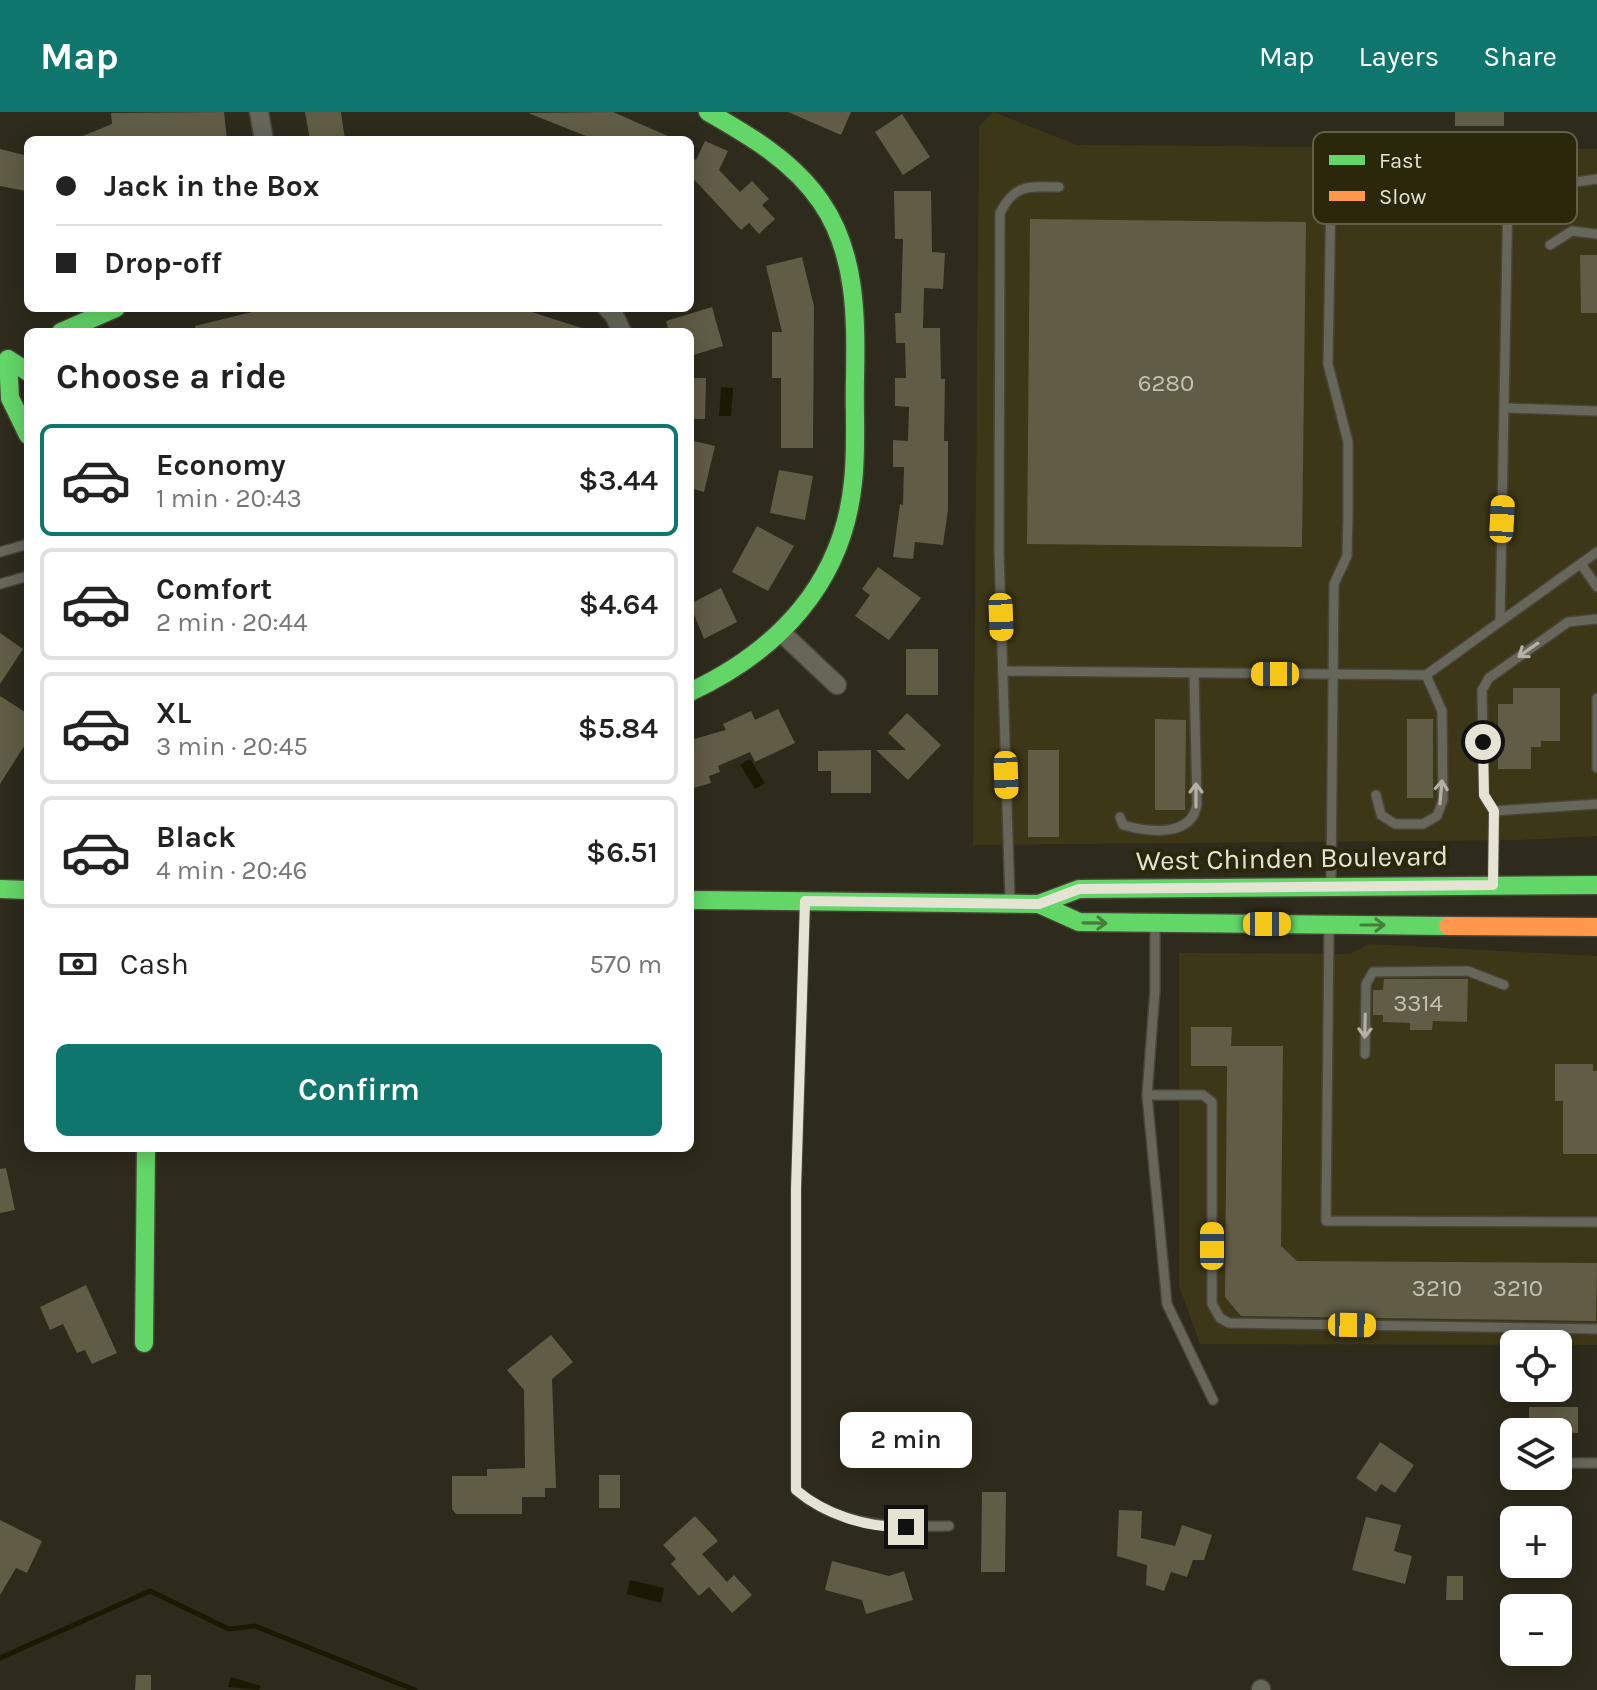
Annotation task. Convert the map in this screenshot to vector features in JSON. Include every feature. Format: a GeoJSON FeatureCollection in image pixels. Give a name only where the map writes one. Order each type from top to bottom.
{"type":"FeatureCollection","features":[{"type":"Feature","properties":{"kind":"main road"},"geometry":{"type":"LineString","coordinates":[[694,690],[729,674],[783,634],[814,598],[836,555],[853,486],[856,314],[853,284],[836,230],[802,178],[777,154],[708,112]]}},
{"type":"Feature","properties":{"kind":"main road"},"geometry":{"type":"LineString","coordinates":[[70,328],[107,312]]}},
{"type":"Feature","properties":{"kind":"main road"},"geometry":{"type":"LineString","coordinates":[[4,353],[24,369]]}},
{"type":"Feature","properties":{"kind":"main road"},"geometry":{"type":"LineString","coordinates":[[4,353],[10,398],[24,427]]}},
{"type":"Feature","properties":{"kind":"main road"},"geometry":{"type":"LineString","coordinates":[[1155,924],[1177,905],[1265,904],[1308,885]]}},
{"type":"Feature","properties":{"kind":"main road","name":"West Chinden Boulevard"},"geometry":{"type":"LineString","coordinates":[[1039,904],[1079,889],[1597,885]]}},
{"type":"Feature","properties":{"kind":"main road"},"geometry":{"type":"LineString","coordinates":[[0,889],[24,890]]}},
{"type":"Feature","properties":{"kind":"main road"},"geometry":{"type":"LineString","coordinates":[[694,900],[1039,904],[1079,922],[1597,927]]}},
{"type":"Feature","properties":{"kind":"main road"},"geometry":{"type":"LineString","coordinates":[[144,1343],[146,1152]]}},
{"type":"Feature","properties":{"kind":"street"},"geometry":{"type":"LineString","coordinates":[[259,112],[263,136]]}},
{"type":"Feature","properties":{"kind":"street"},"geometry":{"type":"LineString","coordinates":[[4,353],[24,350]]}},
{"type":"Feature","properties":{"kind":"street"},"geometry":{"type":"LineString","coordinates":[[783,634],[837,685]]}},
{"type":"Feature","properties":{"kind":"lane"},"geometry":{"type":"LineString","coordinates":[[1577,182],[1597,179]]}},
{"type":"Feature","properties":{"kind":"lane"},"geometry":{"type":"LineString","coordinates":[[1010,905],[1003,671],[1000,213],[1008,196],[1025,187],[1059,187]]}},
{"type":"Feature","properties":{"kind":"lane"},"geometry":{"type":"LineString","coordinates":[[1330,224],[1328,364],[1348,442],[1347,556],[1334,584],[1331,885]]}},
{"type":"Feature","properties":{"kind":"lane"},"geometry":{"type":"LineString","coordinates":[[1500,621],[1508,224]]}},
{"type":"Feature","properties":{"kind":"lane"},"geometry":{"type":"LineString","coordinates":[[1550,245],[1572,231],[1597,234]]}},
{"type":"Feature","properties":{"kind":"lane"},"geometry":{"type":"LineString","coordinates":[[1505,408],[1597,411]]}},
{"type":"Feature","properties":{"kind":"lane"},"geometry":{"type":"LineString","coordinates":[[0,552],[24,545]]}},
{"type":"Feature","properties":{"kind":"lane"},"geometry":{"type":"LineString","coordinates":[[1003,671],[1426,675],[1597,552]]}},
{"type":"Feature","properties":{"kind":"lane"},"geometry":{"type":"LineString","coordinates":[[1581,564],[1597,587]]}},
{"type":"Feature","properties":{"kind":"lane"},"geometry":{"type":"LineString","coordinates":[[0,584],[24,577]]}},
{"type":"Feature","properties":{"kind":"lane"},"geometry":{"type":"LineString","coordinates":[[1493,885],[1494,811],[1484,795],[1482,690],[1489,678],[1568,622],[1597,619]]}},
{"type":"Feature","properties":{"kind":"lane"},"geometry":{"type":"LineString","coordinates":[[1120,817],[1123,825],[1138,829],[1180,828],[1196,812],[1194,673]]}},
{"type":"Feature","properties":{"kind":"lane"},"geometry":{"type":"LineString","coordinates":[[1376,795],[1381,815],[1395,824],[1423,824],[1437,816],[1443,800],[1442,711],[1426,675]]}},
{"type":"Feature","properties":{"kind":"lane"},"geometry":{"type":"LineString","coordinates":[[1597,698],[1597,768]]}},
{"type":"Feature","properties":{"kind":"lane"},"geometry":{"type":"LineString","coordinates":[[1494,811],[1597,804]]}},
{"type":"Feature","properties":{"kind":"lane"},"geometry":{"type":"LineString","coordinates":[[805,901],[796,1189],[796,1490],[812,1503],[840,1516],[884,1527],[949,1526]]}},
{"type":"Feature","properties":{"kind":"lane"},"geometry":{"type":"LineString","coordinates":[[1155,924],[1155,990],[1147,1095],[1167,1304],[1213,1400]]}},
{"type":"Feature","properties":{"kind":"lane"},"geometry":{"type":"LineString","coordinates":[[1329,924],[1326,1221],[1597,1222]]}},
{"type":"Feature","properties":{"kind":"lane"},"geometry":{"type":"LineString","coordinates":[[1365,1054],[1366,984],[1373,972],[1468,971],[1504,985]]}},
{"type":"Feature","properties":{"kind":"lane"},"geometry":{"type":"LineString","coordinates":[[1147,1095],[1203,1095],[1212,1102],[1212,1304],[1220,1318],[1229,1323],[1597,1329]]}},
{"type":"Feature","properties":{"kind":"lane"},"geometry":{"type":"LineString","coordinates":[[1572,1463],[1597,1463]]}},
{"type":"Feature","properties":{"kind":"shaded area"},"geometry":{"type":"Polygon","coordinates":[[[993,112],[1077,145],[1313,147],[1313,224],[1577,224],[1577,149],[1597,149],[1597,836],[1521,840],[973,845],[979,127],[993,112]]]}},
{"type":"Feature","properties":{"kind":"shaded area"},"geometry":{"type":"Polygon","coordinates":[[[721,387],[733,388],[731,416],[719,416],[721,387]]]}},
{"type":"Feature","properties":{"kind":"shaded area"},"geometry":{"type":"Polygon","coordinates":[[[750,759],[765,783],[755,789],[740,765],[750,759]]]}},
{"type":"Feature","properties":{"kind":"shaded area"},"geometry":{"type":"Polygon","coordinates":[[[1369,944],[1597,956],[1597,1345],[1572,1345],[1572,1330],[1500,1330],[1500,1345],[1200,1344],[1179,1286],[1179,953],[1350,954],[1369,944]]]}},
{"type":"Feature","properties":{"kind":"shaded area"},"geometry":{"type":"Polygon","coordinates":[[[630,1580],[664,1588],[661,1603],[627,1594],[630,1580]]]}},
{"type":"Feature","properties":{"kind":"shaded area"},"geometry":{"type":"Polygon","coordinates":[[[231,1677],[261,1686],[259,1690],[228,1687],[231,1677]]]}},
{"type":"Feature","properties":{"kind":"building"},"geometry":{"type":"Polygon","coordinates":[[[224,112],[227,136],[83,136],[112,124],[111,113],[224,112]]]}},
{"type":"Feature","properties":{"kind":"building"},"geometry":{"type":"Polygon","coordinates":[[[305,112],[341,112],[344,136],[309,136],[305,112]]]}},
{"type":"Feature","properties":{"kind":"building"},"geometry":{"type":"Polygon","coordinates":[[[613,112],[668,136],[586,136],[528,113],[613,112]]]}},
{"type":"Feature","properties":{"kind":"building"},"geometry":{"type":"Polygon","coordinates":[[[788,112],[851,112],[841,135],[788,112]]]}},
{"type":"Feature","properties":{"kind":"building"},"geometry":{"type":"Polygon","coordinates":[[[1455,112],[1504,112],[1504,126],[1455,126],[1455,112]]]}},
{"type":"Feature","properties":{"kind":"building"},"geometry":{"type":"Polygon","coordinates":[[[902,114],[930,157],[903,175],[875,132],[902,114]]]}},
{"type":"Feature","properties":{"kind":"building"},"geometry":{"type":"Polygon","coordinates":[[[705,141],[728,151],[719,170],[740,192],[752,181],[769,199],[762,205],[775,219],[759,234],[749,223],[741,230],[694,179],[696,160],[705,141]]]}},
{"type":"Feature","properties":{"kind":"building"},"geometry":{"type":"Polygon","coordinates":[[[0,149],[24,155],[24,191],[0,186],[0,149]]]}},
{"type":"Feature","properties":{"kind":"building"},"geometry":{"type":"Polygon","coordinates":[[[894,191],[931,191],[932,252],[945,253],[943,289],[924,288],[923,328],[940,328],[941,379],[945,379],[944,441],[948,441],[948,510],[943,545],[915,542],[913,559],[893,557],[900,504],[903,505],[904,467],[893,467],[893,440],[908,441],[909,407],[895,406],[895,378],[906,378],[905,343],[896,343],[895,313],[901,313],[903,239],[895,239],[894,191]]]}},
{"type":"Feature","properties":{"kind":"building"},"geometry":{"type":"Polygon","coordinates":[[[1030,219],[1306,222],[1302,547],[1027,544],[1030,219]]]}},
{"type":"Feature","properties":{"kind":"building"},"geometry":{"type":"Polygon","coordinates":[[[1580,255],[1597,255],[1597,313],[1581,313],[1580,255]]]}},
{"type":"Feature","properties":{"kind":"building"},"geometry":{"type":"Polygon","coordinates":[[[802,257],[814,306],[813,448],[781,448],[781,378],[772,378],[772,332],[782,332],[766,266],[802,257]]]}},
{"type":"Feature","properties":{"kind":"building"},"geometry":{"type":"Polygon","coordinates":[[[712,307],[723,346],[694,355],[694,328],[668,328],[666,321],[712,307]]]}},
{"type":"Feature","properties":{"kind":"building"},"geometry":{"type":"Polygon","coordinates":[[[252,312],[532,312],[582,328],[195,328],[252,312]]]}},
{"type":"Feature","properties":{"kind":"building"},"geometry":{"type":"Polygon","coordinates":[[[694,378],[706,378],[705,419],[694,419],[694,378]]]}},
{"type":"Feature","properties":{"kind":"building"},"geometry":{"type":"Polygon","coordinates":[[[694,441],[715,446],[704,492],[694,489],[694,441]]]}},
{"type":"Feature","properties":{"kind":"building"},"geometry":{"type":"Polygon","coordinates":[[[779,470],[813,476],[805,520],[770,513],[779,470]]]}},
{"type":"Feature","properties":{"kind":"building"},"geometry":{"type":"Polygon","coordinates":[[[757,526],[794,546],[768,591],[732,572],[757,526]]]}},
{"type":"Feature","properties":{"kind":"building"},"geometry":{"type":"Polygon","coordinates":[[[878,567],[921,598],[889,640],[855,616],[870,595],[862,589],[878,567]]]}},
{"type":"Feature","properties":{"kind":"building"},"geometry":{"type":"Polygon","coordinates":[[[721,588],[737,622],[704,639],[694,614],[694,602],[721,588]]]}},
{"type":"Feature","properties":{"kind":"building"},"geometry":{"type":"Polygon","coordinates":[[[0,633],[23,649],[0,684],[0,633]]]}},
{"type":"Feature","properties":{"kind":"building"},"geometry":{"type":"Polygon","coordinates":[[[906,649],[938,649],[938,695],[906,695],[906,649]]]}},
{"type":"Feature","properties":{"kind":"building"},"geometry":{"type":"Polygon","coordinates":[[[1513,688],[1560,688],[1560,741],[1541,741],[1541,747],[1531,747],[1531,769],[1498,769],[1498,704],[1513,704],[1513,688]]]}},
{"type":"Feature","properties":{"kind":"building"},"geometry":{"type":"Polygon","coordinates":[[[0,696],[24,711],[24,746],[0,784],[0,696]]]}},
{"type":"Feature","properties":{"kind":"building"},"geometry":{"type":"Polygon","coordinates":[[[778,709],[795,743],[755,762],[750,752],[718,766],[720,772],[709,776],[711,783],[694,788],[694,739],[726,730],[723,724],[751,711],[755,720],[778,709]]]}},
{"type":"Feature","properties":{"kind":"building"},"geometry":{"type":"Polygon","coordinates":[[[907,713],[941,745],[908,780],[876,750],[906,750],[888,733],[907,713]]]}},
{"type":"Feature","properties":{"kind":"building"},"geometry":{"type":"Polygon","coordinates":[[[1155,719],[1186,720],[1185,810],[1155,810],[1155,719]]]}},
{"type":"Feature","properties":{"kind":"building"},"geometry":{"type":"Polygon","coordinates":[[[1407,719],[1433,719],[1433,798],[1407,798],[1407,719]]]}},
{"type":"Feature","properties":{"kind":"building"},"geometry":{"type":"Polygon","coordinates":[[[871,750],[871,793],[831,793],[831,771],[818,771],[818,751],[871,750]]]}},
{"type":"Feature","properties":{"kind":"building"},"geometry":{"type":"Polygon","coordinates":[[[1028,750],[1059,750],[1059,837],[1028,837],[1028,750]]]}},
{"type":"Feature","properties":{"kind":"building"},"geometry":{"type":"Polygon","coordinates":[[[1384,979],[1468,979],[1467,1022],[1433,1021],[1432,1030],[1410,1030],[1410,1023],[1383,1022],[1383,1015],[1373,1015],[1373,990],[1383,990],[1384,979]]]}},
{"type":"Feature","properties":{"kind":"building"},"geometry":{"type":"Polygon","coordinates":[[[1191,1027],[1232,1027],[1231,1046],[1283,1046],[1281,1246],[1297,1261],[1597,1263],[1596,1321],[1241,1316],[1225,1297],[1227,1066],[1191,1066],[1191,1027]]]}},
{"type":"Feature","properties":{"kind":"building"},"geometry":{"type":"Polygon","coordinates":[[[1555,1064],[1593,1064],[1593,1071],[1597,1071],[1597,1154],[1563,1154],[1563,1101],[1555,1101],[1555,1064]]]}},
{"type":"Feature","properties":{"kind":"building"},"geometry":{"type":"Polygon","coordinates":[[[6,1168],[15,1210],[0,1213],[0,1169],[6,1168]]]}},
{"type":"Feature","properties":{"kind":"building"},"geometry":{"type":"Polygon","coordinates":[[[86,1285],[117,1353],[92,1364],[85,1350],[77,1353],[63,1324],[50,1330],[40,1307],[86,1285]]]}},
{"type":"Feature","properties":{"kind":"building"},"geometry":{"type":"Polygon","coordinates":[[[551,1335],[573,1362],[552,1379],[556,1488],[545,1488],[545,1497],[522,1497],[522,1514],[456,1514],[452,1509],[452,1476],[487,1476],[487,1469],[525,1468],[524,1390],[507,1370],[551,1335]]]}},
{"type":"Feature","properties":{"kind":"building"},"geometry":{"type":"Polygon","coordinates":[[[1529,1407],[1578,1407],[1578,1433],[1572,1433],[1572,1418],[1529,1418],[1529,1407]]]}},
{"type":"Feature","properties":{"kind":"building"},"geometry":{"type":"Polygon","coordinates":[[[1380,1442],[1414,1465],[1395,1493],[1381,1484],[1376,1492],[1356,1478],[1380,1442]]]}},
{"type":"Feature","properties":{"kind":"building"},"geometry":{"type":"Polygon","coordinates":[[[599,1475],[620,1475],[620,1508],[599,1508],[599,1475]]]}},
{"type":"Feature","properties":{"kind":"building"},"geometry":{"type":"Polygon","coordinates":[[[982,1492],[1006,1492],[1005,1572],[981,1572],[982,1492]]]}},
{"type":"Feature","properties":{"kind":"building"},"geometry":{"type":"Polygon","coordinates":[[[1119,1510],[1142,1511],[1141,1538],[1175,1546],[1182,1525],[1212,1535],[1204,1560],[1193,1560],[1187,1577],[1171,1572],[1164,1591],[1146,1585],[1147,1565],[1117,1556],[1119,1510]]]}},
{"type":"Feature","properties":{"kind":"building"},"geometry":{"type":"Polygon","coordinates":[[[695,1516],[718,1541],[702,1554],[727,1582],[734,1575],[752,1595],[732,1613],[709,1587],[699,1596],[671,1564],[676,1559],[663,1545],[695,1516]]]}},
{"type":"Feature","properties":{"kind":"building"},"geometry":{"type":"Polygon","coordinates":[[[1366,1517],[1401,1525],[1394,1551],[1412,1556],[1405,1584],[1352,1570],[1366,1517]]]}},
{"type":"Feature","properties":{"kind":"building"},"geometry":{"type":"Polygon","coordinates":[[[0,1520],[42,1541],[27,1573],[16,1568],[0,1595],[0,1520]]]}},
{"type":"Feature","properties":{"kind":"building"},"geometry":{"type":"Polygon","coordinates":[[[832,1561],[889,1576],[904,1571],[913,1600],[866,1614],[862,1600],[825,1590],[832,1561]]]}},
{"type":"Feature","properties":{"kind":"building"},"geometry":{"type":"Polygon","coordinates":[[[1447,1576],[1463,1576],[1463,1600],[1446,1600],[1447,1576]]]}},
{"type":"Feature","properties":{"kind":"building"},"geometry":{"type":"Polygon","coordinates":[[[136,1675],[151,1675],[151,1690],[135,1690],[136,1675]]]}},
{"type":"Feature","properties":{"kind":"waterway"},"geometry":{"type":"LineString","coordinates":[[0,1658],[150,1591],[229,1629],[255,1626],[415,1690]]}},
{"type":"Feature","properties":{"kind":"traffic: fast"},"geometry":{"type":"LineString","coordinates":[[694,690],[751,656],[801,610],[836,552],[847,518],[855,456],[854,310],[842,243],[821,202],[797,174],[755,140],[708,112]]}},
{"type":"Feature","properties":{"kind":"traffic: fast"},"geometry":{"type":"LineString","coordinates":[[70,328],[107,312]]}},
{"type":"Feature","properties":{"kind":"traffic: fast"},"geometry":{"type":"LineString","coordinates":[[24,369],[8,359],[10,398],[24,427]]}},
{"type":"Feature","properties":{"kind":"traffic: fast"},"geometry":{"type":"LineString","coordinates":[[1039,904],[1079,889],[1597,885]]}},
{"type":"Feature","properties":{"kind":"traffic: fast"},"geometry":{"type":"LineString","coordinates":[[0,889],[24,890]]}},
{"type":"Feature","properties":{"kind":"traffic: fast"},"geometry":{"type":"LineString","coordinates":[[694,900],[1039,904],[1079,922],[1448,926]]}},
{"type":"Feature","properties":{"kind":"traffic: fast"},"geometry":{"type":"LineString","coordinates":[[144,1343],[146,1152]]}},
{"type":"Feature","properties":{"kind":"traffic: slow"},"geometry":{"type":"LineString","coordinates":[[1448,926],[1597,927]]}},
{"type":"Feature","properties":{"kind":"route"},"geometry":{"type":"LineString","coordinates":[[906,1527],[884,1527],[840,1516],[812,1503],[796,1490],[796,1189],[805,901],[1010,905],[1039,904],[1079,889],[1493,885],[1494,811],[1484,795],[1483,742]]}}]}
